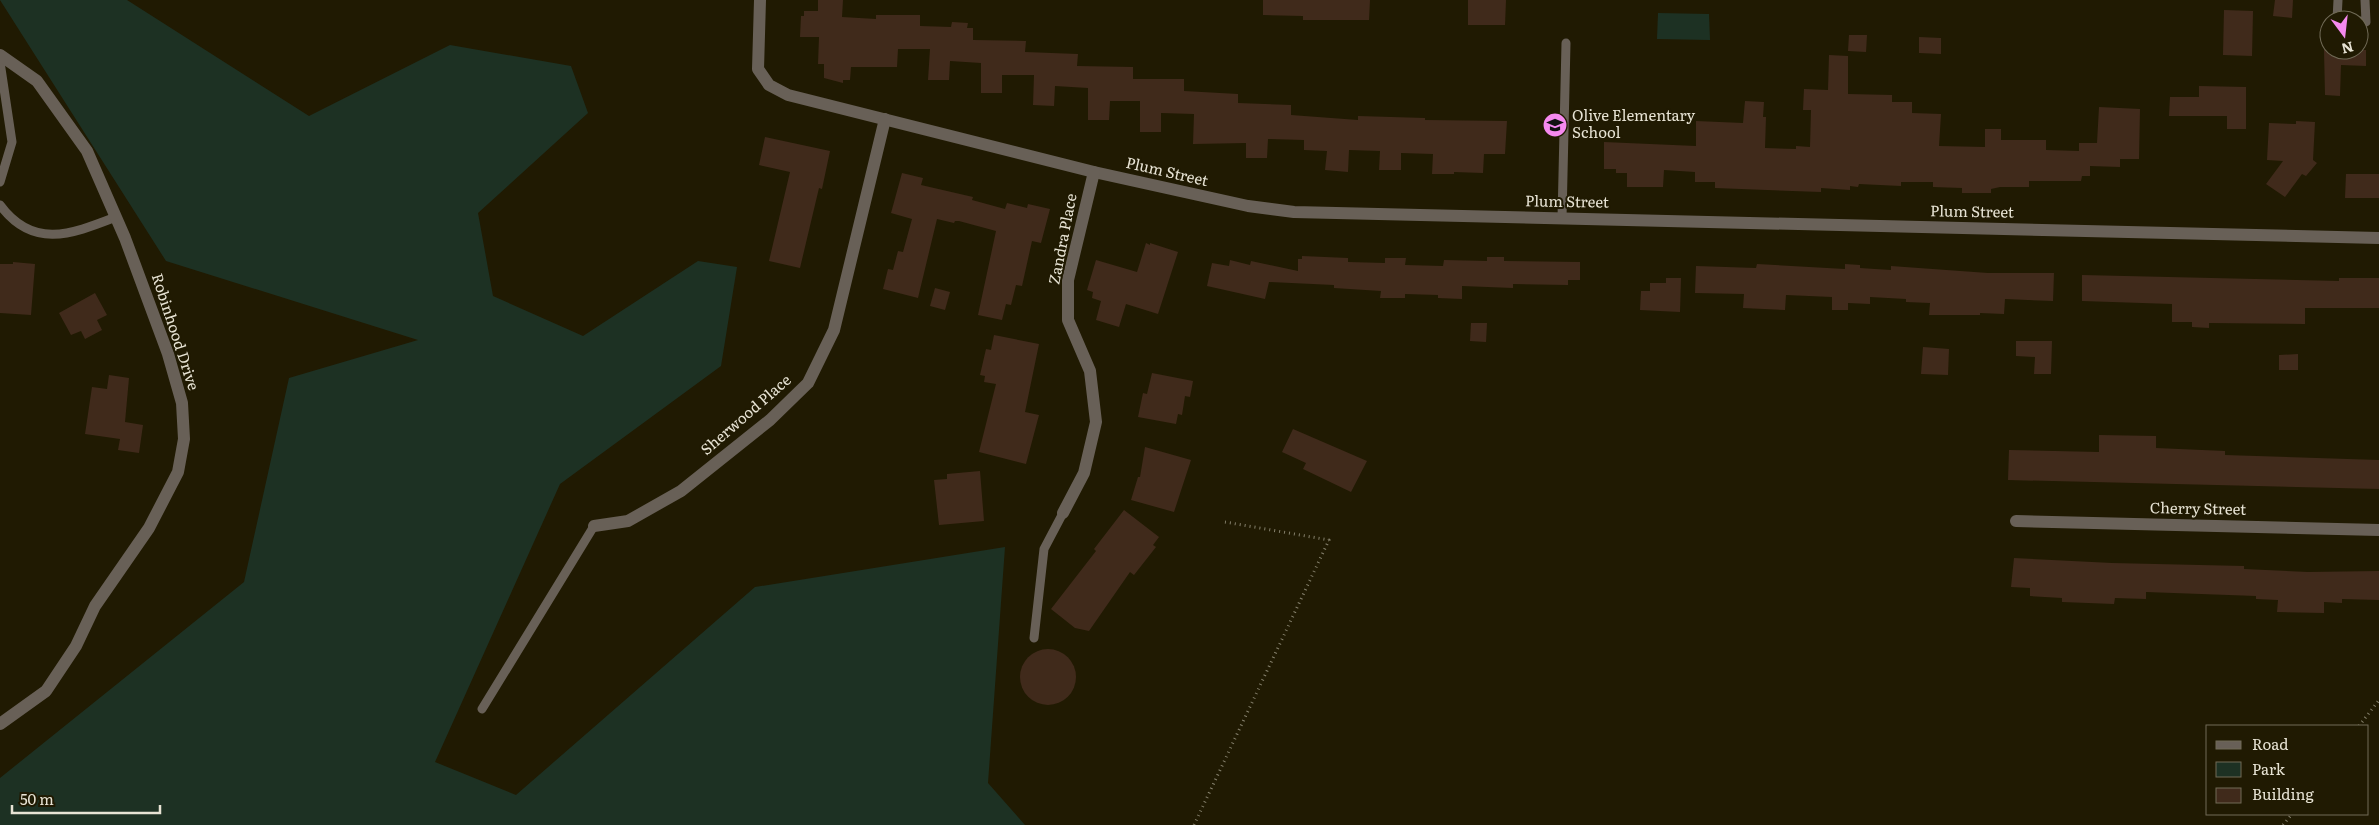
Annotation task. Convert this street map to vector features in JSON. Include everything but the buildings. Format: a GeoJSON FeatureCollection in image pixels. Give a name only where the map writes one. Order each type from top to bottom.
{"type":"FeatureCollection","features":[{"type":"Feature","properties":{"kind":"street","name":"Plum Street"},"geometry":{"type":"LineString","coordinates":[[760,0],[758,69],[769,85],[788,95],[1094,172],[1248,206],[1294,212],[2379,238]]}},
{"type":"Feature","properties":{"kind":"street","name":"Robinhood Drive"},"geometry":{"type":"LineString","coordinates":[[0,56],[37,81],[87,151],[116,217],[168,354],[182,404],[184,439],[178,472],[149,528],[95,606],[76,646],[46,691],[0,724]]}},
{"type":"Feature","properties":{"kind":"street","name":"Sherwood Place"},"geometry":{"type":"LineString","coordinates":[[594,526],[628,521],[681,490],[770,420],[808,383],[834,330],[885,119]]}},
{"type":"Feature","properties":{"kind":"street","name":"Zandra Place"},"geometry":{"type":"LineString","coordinates":[[1063,513],[1084,473],[1096,422],[1090,371],[1068,320],[1068,280],[1094,172]]}},
{"type":"Feature","properties":{"kind":"street","name":"Cherry Street"},"geometry":{"type":"LineString","coordinates":[[2016,521],[2379,530]]}},
{"type":"Feature","properties":{"kind":"lane"},"geometry":{"type":"LineString","coordinates":[[1562,218],[1566,43]]}},
{"type":"Feature","properties":{"kind":"lane"},"geometry":{"type":"LineString","coordinates":[[0,62],[12,142],[0,182]]}},
{"type":"Feature","properties":{"kind":"lane"},"geometry":{"type":"LineString","coordinates":[[0,205],[11,219],[31,233],[59,235],[116,217]]}},
{"type":"Feature","properties":{"kind":"lane"},"geometry":{"type":"LineString","coordinates":[[1034,638],[1044,549],[1063,513]]}},
{"type":"Feature","properties":{"kind":"lane"},"geometry":{"type":"LineString","coordinates":[[482,709],[594,526]]}},
{"type":"Feature","properties":{"kind":"path"},"geometry":{"type":"LineString","coordinates":[[1194,825],[1329,540],[1224,522]]}},
{"type":"Feature","properties":{"kind":"path"},"geometry":{"type":"LineString","coordinates":[[2360,725],[2379,700]]}},
{"type":"Feature","properties":{"kind":"path"},"geometry":{"type":"LineString","coordinates":[[2283,825],[2291,815]]}},
{"type":"Feature","properties":{"kind":"green space"},"geometry":{"type":"Polygon","coordinates":[[[0,0],[127,0],[309,116],[450,45],[571,66],[588,113],[478,213],[493,296],[583,336],[698,261],[737,267],[721,366],[560,484],[435,762],[516,795],[755,587],[1005,547],[988,783],[1025,825],[0,825],[0,778],[244,582],[289,378],[418,340],[166,261],[0,0]]]}},
{"type":"Feature","properties":{"kind":"green space"},"geometry":{"type":"Polygon","coordinates":[[[1658,13],[1709,14],[1710,40],[1657,39],[1658,13]]]}},
{"type":"Feature","properties":{"kind":"place","name":"Olive Elementary School"},"geometry":{"type":"Point","coordinates":[1555,125]}}]}
